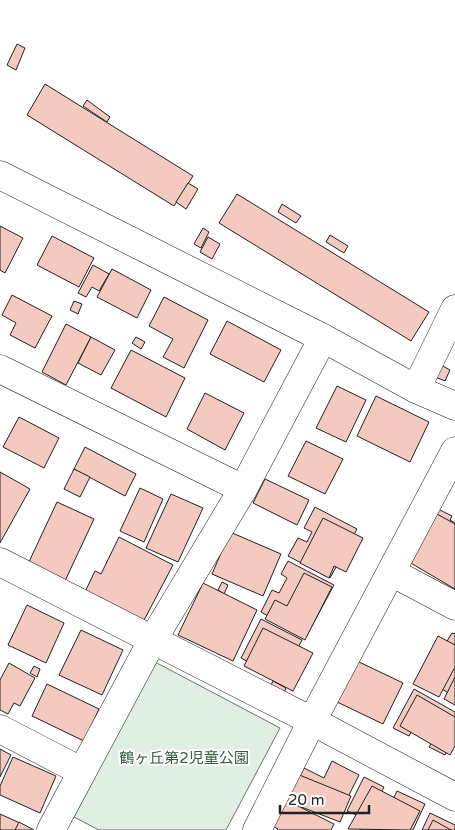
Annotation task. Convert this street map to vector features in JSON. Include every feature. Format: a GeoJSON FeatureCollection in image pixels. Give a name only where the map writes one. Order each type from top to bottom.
{"type":"FeatureCollection","features":[{"type":"Feature","properties":{"kind":"street"},"geometry":{"type":"LineString","coordinates":[[0,175],[323,338],[416,389],[455,406]]}},
{"type":"Feature","properties":{"kind":"street"},"geometry":{"type":"LineString","coordinates":[[416,389],[455,309]]}},
{"type":"Feature","properties":{"kind":"street"},"geometry":{"type":"LineString","coordinates":[[51,830],[152,641],[243,489],[323,338]]}},
{"type":"Feature","properties":{"kind":"street"},"geometry":{"type":"LineString","coordinates":[[0,369],[243,489]]}},
{"type":"Feature","properties":{"kind":"street"},"geometry":{"type":"LineString","coordinates":[[257,830],[312,721],[455,451]]}},
{"type":"Feature","properties":{"kind":"street"},"geometry":{"type":"LineString","coordinates":[[0,562],[312,721],[455,797]]}},
{"type":"Feature","properties":{"kind":"street"},"geometry":{"type":"LineString","coordinates":[[391,572],[455,606]]}},
{"type":"Feature","properties":{"kind":"street"},"geometry":{"type":"LineString","coordinates":[[0,729],[81,771]]}},
{"type":"Feature","properties":{"kind":"green space","name":"鶴ヶ丘第2児童公園"},"geometry":{"type":"Polygon","coordinates":[[[155,662],[280,728],[226,830],[99,830],[74,817],[155,662]]]}},
{"type":"Feature","properties":{"kind":"building"},"geometry":{"type":"Polygon","coordinates":[[[17,44],[25,48],[16,70],[7,65],[17,44]]]}},
{"type":"Feature","properties":{"kind":"building"},"geometry":{"type":"Polygon","coordinates":[[[45,84],[193,176],[174,206],[27,115],[45,84]]]}},
{"type":"Feature","properties":{"kind":"building"},"geometry":{"type":"Polygon","coordinates":[[[87,100],[110,117],[107,122],[83,106],[87,100]]]}},
{"type":"Feature","properties":{"kind":"building"},"geometry":{"type":"Polygon","coordinates":[[[188,183],[198,189],[186,209],[176,202],[188,183]]]}},
{"type":"Feature","properties":{"kind":"building"},"geometry":{"type":"Polygon","coordinates":[[[237,194],[429,312],[411,341],[219,223],[237,194]]]}},
{"type":"Feature","properties":{"kind":"building"},"geometry":{"type":"Polygon","coordinates":[[[282,204],[301,216],[296,223],[278,212],[282,204]]]}},
{"type":"Feature","properties":{"kind":"building"},"geometry":{"type":"Polygon","coordinates":[[[0,226],[23,238],[5,273],[0,270],[0,226]]]}},
{"type":"Feature","properties":{"kind":"building"},"geometry":{"type":"Polygon","coordinates":[[[203,228],[209,232],[201,248],[194,244],[203,228]]]}},
{"type":"Feature","properties":{"kind":"building"},"geometry":{"type":"Polygon","coordinates":[[[330,235],[348,246],[344,253],[326,242],[330,235]]]}},
{"type":"Feature","properties":{"kind":"building"},"geometry":{"type":"Polygon","coordinates":[[[52,236],[94,258],[79,287],[37,265],[52,236]]]}},
{"type":"Feature","properties":{"kind":"building"},"geometry":{"type":"Polygon","coordinates":[[[208,237],[220,244],[212,259],[200,252],[208,237]]]}},
{"type":"Feature","properties":{"kind":"building"},"geometry":{"type":"Polygon","coordinates":[[[93,265],[109,274],[99,291],[92,287],[86,297],[78,293],[93,265]]]}},
{"type":"Feature","properties":{"kind":"building"},"geometry":{"type":"Polygon","coordinates":[[[112,269],[151,290],[137,318],[97,297],[112,269]]]}},
{"type":"Feature","properties":{"kind":"building"},"geometry":{"type":"Polygon","coordinates":[[[12,295],[52,316],[35,348],[10,335],[16,323],[2,315],[12,295]]]}},
{"type":"Feature","properties":{"kind":"building"},"geometry":{"type":"Polygon","coordinates":[[[164,297],[208,320],[184,368],[163,357],[173,339],[149,326],[164,297]]]}},
{"type":"Feature","properties":{"kind":"building"},"geometry":{"type":"Polygon","coordinates":[[[74,301],[82,304],[78,314],[70,310],[74,301]]]}},
{"type":"Feature","properties":{"kind":"building"},"geometry":{"type":"Polygon","coordinates":[[[227,321],[281,350],[264,382],[210,354],[227,321]]]}},
{"type":"Feature","properties":{"kind":"building"},"geometry":{"type":"Polygon","coordinates":[[[66,324],[91,337],[66,385],[42,372],[66,324]]]}},
{"type":"Feature","properties":{"kind":"building"},"geometry":{"type":"Polygon","coordinates":[[[91,337],[115,350],[101,375],[78,363],[91,337]]]}},
{"type":"Feature","properties":{"kind":"building"},"geometry":{"type":"Polygon","coordinates":[[[136,337],[145,342],[141,349],[132,343],[136,337]]]}},
{"type":"Feature","properties":{"kind":"building"},"geometry":{"type":"Polygon","coordinates":[[[131,350],[185,378],[166,417],[111,388],[131,350]]]}},
{"type":"Feature","properties":{"kind":"building"},"geometry":{"type":"Polygon","coordinates":[[[439,364],[450,370],[445,381],[433,376],[439,364]]]}},
{"type":"Feature","properties":{"kind":"building"},"geometry":{"type":"Polygon","coordinates":[[[337,386],[366,400],[346,442],[316,428],[337,386]]]}},
{"type":"Feature","properties":{"kind":"building"},"geometry":{"type":"Polygon","coordinates":[[[205,393],[244,413],[225,450],[187,429],[205,393]]]}},
{"type":"Feature","properties":{"kind":"building"},"geometry":{"type":"Polygon","coordinates":[[[376,396],[429,422],[410,462],[357,436],[376,396]]]}},
{"type":"Feature","properties":{"kind":"building"},"geometry":{"type":"Polygon","coordinates":[[[19,417],[59,438],[44,468],[3,447],[19,417]]]}},
{"type":"Feature","properties":{"kind":"building"},"geometry":{"type":"Polygon","coordinates":[[[306,441],[343,459],[325,494],[288,476],[306,441]]]}},
{"type":"Feature","properties":{"kind":"building"},"geometry":{"type":"Polygon","coordinates":[[[85,447],[136,474],[125,496],[74,469],[85,447]]]}},
{"type":"Feature","properties":{"kind":"building"},"geometry":{"type":"Polygon","coordinates":[[[74,469],[90,477],[80,497],[64,489],[74,469]]]}},
{"type":"Feature","properties":{"kind":"building"},"geometry":{"type":"Polygon","coordinates":[[[0,472],[30,489],[0,543],[0,472]]]}},
{"type":"Feature","properties":{"kind":"building"},"geometry":{"type":"Polygon","coordinates":[[[265,479],[309,500],[297,525],[253,503],[265,479]]]}},
{"type":"Feature","properties":{"kind":"building"},"geometry":{"type":"Polygon","coordinates":[[[140,488],[163,499],[144,542],[120,531],[140,488]]]}},
{"type":"Feature","properties":{"kind":"building"},"geometry":{"type":"Polygon","coordinates":[[[171,494],[203,508],[178,562],[146,548],[171,494]]]}},
{"type":"Feature","properties":{"kind":"building"},"geometry":{"type":"Polygon","coordinates":[[[57,502],[94,519],[64,583],[27,566],[57,502]]]}},
{"type":"Feature","properties":{"kind":"building"},"geometry":{"type":"Polygon","coordinates":[[[428,504],[452,516],[450,520],[455,523],[455,586],[424,570],[429,561],[405,549],[428,504]]]}},
{"type":"Feature","properties":{"kind":"building"},"geometry":{"type":"Polygon","coordinates":[[[315,507],[357,529],[330,578],[288,556],[298,538],[307,542],[312,532],[304,528],[315,507]]]}},
{"type":"Feature","properties":{"kind":"building"},"geometry":{"type":"Polygon","coordinates":[[[437,514],[455,524],[455,589],[409,562],[437,514]]]}},
{"type":"Feature","properties":{"kind":"building"},"geometry":{"type":"Polygon","coordinates":[[[323,518],[363,538],[346,572],[334,566],[329,578],[300,563],[323,518]]]}},
{"type":"Feature","properties":{"kind":"building"},"geometry":{"type":"Polygon","coordinates":[[[230,532],[281,554],[263,596],[212,574],[230,532]]]}},
{"type":"Feature","properties":{"kind":"building"},"geometry":{"type":"Polygon","coordinates":[[[119,537],[173,565],[142,624],[84,594],[95,571],[101,574],[119,537]]]}},
{"type":"Feature","properties":{"kind":"building"},"geometry":{"type":"Polygon","coordinates":[[[288,561],[334,585],[306,637],[261,612],[272,590],[279,593],[287,578],[281,574],[288,561]]]}},
{"type":"Feature","properties":{"kind":"building"},"geometry":{"type":"Polygon","coordinates":[[[304,573],[332,587],[305,640],[265,619],[275,600],[287,606],[304,573]]]}},
{"type":"Feature","properties":{"kind":"building"},"geometry":{"type":"Polygon","coordinates":[[[222,582],[228,585],[224,594],[218,590],[222,582]]]}},
{"type":"Feature","properties":{"kind":"building"},"geometry":{"type":"Polygon","coordinates":[[[203,583],[257,610],[233,661],[178,635],[203,583]]]}},
{"type":"Feature","properties":{"kind":"building"},"geometry":{"type":"Polygon","coordinates":[[[27,605],[64,623],[46,663],[8,645],[27,605]]]}},
{"type":"Feature","properties":{"kind":"building"},"geometry":{"type":"Polygon","coordinates":[[[261,619],[302,640],[281,680],[241,658],[261,619]]]}},
{"type":"Feature","properties":{"kind":"building"},"geometry":{"type":"Polygon","coordinates":[[[263,628],[313,653],[293,691],[244,666],[263,628]]]}},
{"type":"Feature","properties":{"kind":"building"},"geometry":{"type":"Polygon","coordinates":[[[81,630],[123,650],[102,695],[59,675],[81,630]]]}},
{"type":"Feature","properties":{"kind":"building"},"geometry":{"type":"Polygon","coordinates":[[[452,633],[455,634],[455,697],[424,678],[452,633]]]}},
{"type":"Feature","properties":{"kind":"building"},"geometry":{"type":"Polygon","coordinates":[[[438,636],[455,645],[455,667],[439,697],[413,684],[438,636]]]}},
{"type":"Feature","properties":{"kind":"building"},"geometry":{"type":"Polygon","coordinates":[[[357,661],[403,683],[383,724],[337,702],[357,661]]]}},
{"type":"Feature","properties":{"kind":"building"},"geometry":{"type":"Polygon","coordinates":[[[9,663],[35,678],[20,706],[14,703],[8,714],[0,710],[0,680],[9,663]]]}},
{"type":"Feature","properties":{"kind":"building"},"geometry":{"type":"Polygon","coordinates":[[[34,666],[40,669],[37,677],[30,673],[34,666]]]}},
{"type":"Feature","properties":{"kind":"building"},"geometry":{"type":"Polygon","coordinates":[[[455,677],[455,705],[444,699],[455,677]]]}},
{"type":"Feature","properties":{"kind":"building"},"geometry":{"type":"Polygon","coordinates":[[[273,681],[286,688],[282,696],[269,689],[273,681]]]}},
{"type":"Feature","properties":{"kind":"building"},"geometry":{"type":"Polygon","coordinates":[[[47,684],[99,709],[84,741],[32,716],[47,684]]]}},
{"type":"Feature","properties":{"kind":"building"},"geometry":{"type":"Polygon","coordinates":[[[414,689],[455,712],[455,737],[445,755],[429,747],[433,740],[413,729],[409,736],[393,728],[414,689]]]}},
{"type":"Feature","properties":{"kind":"building"},"geometry":{"type":"Polygon","coordinates":[[[417,695],[455,717],[455,746],[450,755],[400,726],[417,695]]]}},
{"type":"Feature","properties":{"kind":"building"},"geometry":{"type":"Polygon","coordinates":[[[0,749],[11,755],[0,777],[0,749]]]}},
{"type":"Feature","properties":{"kind":"building"},"geometry":{"type":"Polygon","coordinates":[[[13,757],[56,776],[40,813],[0,795],[0,786],[13,757]]]}},
{"type":"Feature","properties":{"kind":"building"},"geometry":{"type":"Polygon","coordinates":[[[332,761],[359,775],[337,819],[290,796],[304,768],[324,778],[332,761]]]}},
{"type":"Feature","properties":{"kind":"building"},"geometry":{"type":"Polygon","coordinates":[[[297,774],[351,796],[340,822],[286,801],[297,774]]]}},
{"type":"Feature","properties":{"kind":"building"},"geometry":{"type":"Polygon","coordinates":[[[364,777],[384,787],[381,793],[393,799],[397,791],[425,804],[413,830],[361,830],[356,827],[361,817],[347,811],[364,777]]]}},
{"type":"Feature","properties":{"kind":"building"},"geometry":{"type":"Polygon","coordinates":[[[372,786],[420,811],[410,830],[348,829],[372,786]]]}},
{"type":"Feature","properties":{"kind":"building"},"geometry":{"type":"Polygon","coordinates":[[[280,797],[334,824],[331,830],[277,830],[267,823],[280,797]]]}},
{"type":"Feature","properties":{"kind":"building"},"geometry":{"type":"Polygon","coordinates":[[[430,813],[455,825],[455,830],[422,830],[430,813]]]}},
{"type":"Feature","properties":{"kind":"building"},"geometry":{"type":"Polygon","coordinates":[[[0,814],[20,823],[17,830],[0,830],[0,814]]]}},
{"type":"Feature","properties":{"kind":"building"},"geometry":{"type":"Polygon","coordinates":[[[433,820],[451,830],[428,830],[433,820]]]}},
{"type":"Feature","properties":{"kind":"building"},"geometry":{"type":"Polygon","coordinates":[[[19,822],[34,830],[15,830],[19,822]]]}}]}
